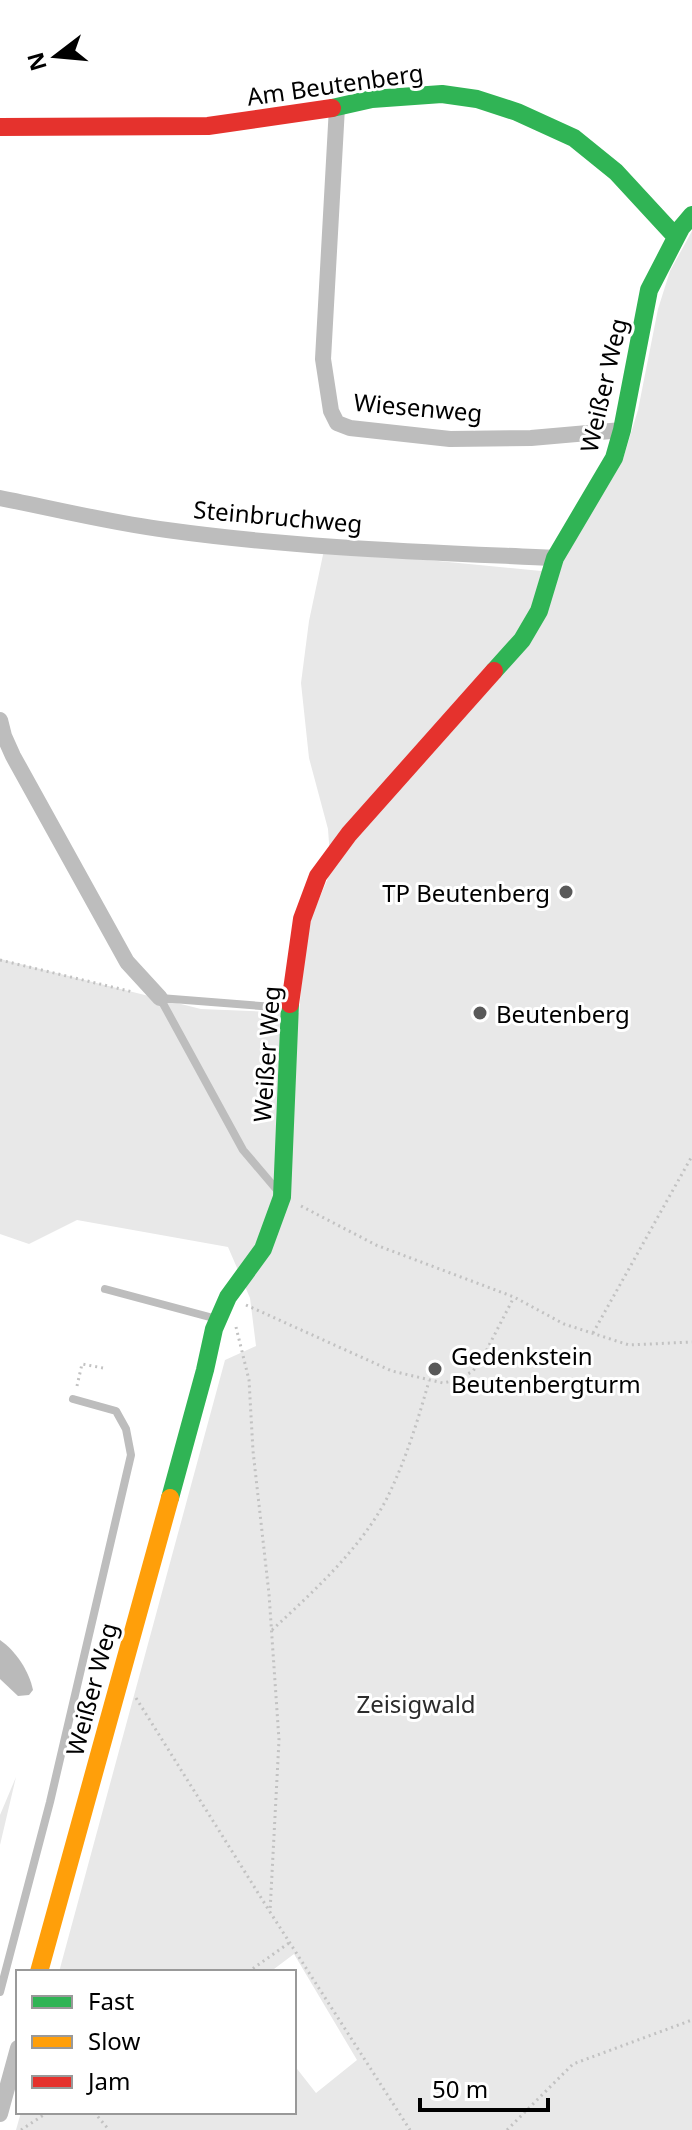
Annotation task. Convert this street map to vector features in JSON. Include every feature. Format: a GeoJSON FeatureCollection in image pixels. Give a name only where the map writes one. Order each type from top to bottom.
{"type":"FeatureCollection","features":[{"type":"Feature","properties":{"kind":"street","name":"Am Beutenberg"},"geometry":{"type":"LineString","coordinates":[[0,127],[208,126],[372,99],[442,94],[477,99],[517,112],[574,138],[616,172],[676,237]]}},
{"type":"Feature","properties":{"kind":"street","name":"Wiesenweg"},"geometry":{"type":"LineString","coordinates":[[337,107],[323,359],[331,411],[337,423],[350,428],[450,439],[531,438],[622,430]]}},
{"type":"Feature","properties":{"kind":"street","name":"Weißer Weg"},"geometry":{"type":"LineString","coordinates":[[40,1970],[218,1320],[228,1297],[263,1249],[282,1197],[289,1008],[302,919],[318,876],[349,834],[522,640],[539,611],[555,558],[614,458],[649,290],[676,237],[692,215]]}},
{"type":"Feature","properties":{"kind":"street","name":"Steinbruchweg"},"geometry":{"type":"LineString","coordinates":[[0,498],[102,520],[184,532],[316,546],[555,558]]}},
{"type":"Feature","properties":{"kind":"street"},"geometry":{"type":"LineString","coordinates":[[1,731],[127,962],[160,998]]}},
{"type":"Feature","properties":{"kind":"street"},"geometry":{"type":"LineString","coordinates":[[0,2114],[16,2055]]}},
{"type":"Feature","properties":{"kind":"lane"},"geometry":{"type":"LineString","coordinates":[[160,998],[289,1008]]}},
{"type":"Feature","properties":{"kind":"lane"},"geometry":{"type":"LineString","coordinates":[[160,998],[243,1150],[282,1197]]}},
{"type":"Feature","properties":{"kind":"lane"},"geometry":{"type":"LineString","coordinates":[[105,1289],[218,1320]]}},
{"type":"Feature","properties":{"kind":"lane"},"geometry":{"type":"LineString","coordinates":[[0,1992],[50,1802],[131,1455],[126,1429],[116,1411],[73,1399]]}},
{"type":"Feature","properties":{"kind":"path"},"geometry":{"type":"LineString","coordinates":[[0,960],[160,998]]}},
{"type":"Feature","properties":{"kind":"path"},"geometry":{"type":"LineString","coordinates":[[593,1333],[692,1156]]}},
{"type":"Feature","properties":{"kind":"path"},"geometry":{"type":"LineString","coordinates":[[282,1197],[376,1245],[514,1297],[564,1324],[629,1345],[692,1342]]}},
{"type":"Feature","properties":{"kind":"path"},"geometry":{"type":"LineString","coordinates":[[228,1297],[392,1371],[443,1383],[457,1380],[473,1371],[514,1297]]}},
{"type":"Feature","properties":{"kind":"path"},"geometry":{"type":"LineString","coordinates":[[228,1297],[249,1380],[253,1451],[272,1630],[279,1740],[270,1912]]}},
{"type":"Feature","properties":{"kind":"path"},"geometry":{"type":"LineString","coordinates":[[79,1378],[82,1364],[103,1368]]}},
{"type":"Feature","properties":{"kind":"path"},"geometry":{"type":"LineString","coordinates":[[272,1630],[307,1598],[358,1542],[384,1503],[410,1448],[429,1381]]}},
{"type":"Feature","properties":{"kind":"path"},"geometry":{"type":"LineString","coordinates":[[137,1699],[410,2130]]}},
{"type":"Feature","properties":{"kind":"path"},"geometry":{"type":"LineString","coordinates":[[251,1970],[289,1943]]}},
{"type":"Feature","properties":{"kind":"path"},"geometry":{"type":"LineString","coordinates":[[507,2130],[573,2064],[692,2020]]}},
{"type":"Feature","properties":{"kind":"path"},"geometry":{"type":"LineString","coordinates":[[21,2130],[45,2114]]}},
{"type":"Feature","properties":{"kind":"path"},"geometry":{"type":"LineString","coordinates":[[96,2114],[109,2130]]}},
{"type":"Feature","properties":{"kind":"green space","name":"Zeisigwald"},"geometry":{"type":"Polygon","coordinates":[[[692,231],[692,2130],[16,2130],[20,2114],[296,2114],[296,2068],[316,2093],[357,2060],[294,1954],[273,1970],[60,1970],[225,1360],[256,1346],[250,1298],[228,1247],[77,1220],[29,1244],[0,1234],[0,959],[201,1009],[299,1013],[306,930],[331,871],[328,829],[309,758],[301,683],[309,621],[324,550],[541,571],[623,459],[638,410],[658,309],[670,271],[692,231]]]}},
{"type":"Feature","properties":{"kind":"green space"},"geometry":{"type":"Polygon","coordinates":[[[16,1777],[0,1845],[0,1815],[16,1777]]]}},
{"type":"Feature","properties":{"kind":"shaded area"},"geometry":{"type":"Polygon","coordinates":[[[0,1640],[25,1669],[33,1690],[29,1695],[18,1696],[0,1679],[0,1640]]]}},
{"type":"Feature","properties":{"kind":"traffic: fast"},"geometry":{"type":"LineString","coordinates":[[332,108],[372,99],[442,94],[477,99],[517,112],[574,138],[616,172],[676,237]]}},
{"type":"Feature","properties":{"kind":"traffic: fast"},"geometry":{"type":"LineString","coordinates":[[494,671],[522,640],[539,611],[555,558],[614,458],[649,290],[681,228],[692,215]]}},
{"type":"Feature","properties":{"kind":"traffic: fast"},"geometry":{"type":"LineString","coordinates":[[170,1498],[214,1329],[228,1297],[263,1249],[282,1197],[290,1004]]}},
{"type":"Feature","properties":{"kind":"traffic: slow"},"geometry":{"type":"LineString","coordinates":[[40,1970],[170,1498]]}},
{"type":"Feature","properties":{"kind":"traffic: jam"},"geometry":{"type":"LineString","coordinates":[[0,127],[208,126],[332,108]]}},
{"type":"Feature","properties":{"kind":"traffic: jam"},"geometry":{"type":"LineString","coordinates":[[290,1004],[302,919],[318,876],[349,834],[494,671]]}},
{"type":"Feature","properties":{"kind":"place","name":"TP Beutenberg"},"geometry":{"type":"Point","coordinates":[566,892]}},
{"type":"Feature","properties":{"kind":"place","name":"Beutenberg"},"geometry":{"type":"Point","coordinates":[480,1013]}},
{"type":"Feature","properties":{"kind":"place","name":"Gedenkstein Beutenbergturm"},"geometry":{"type":"Point","coordinates":[435,1369]}}]}
